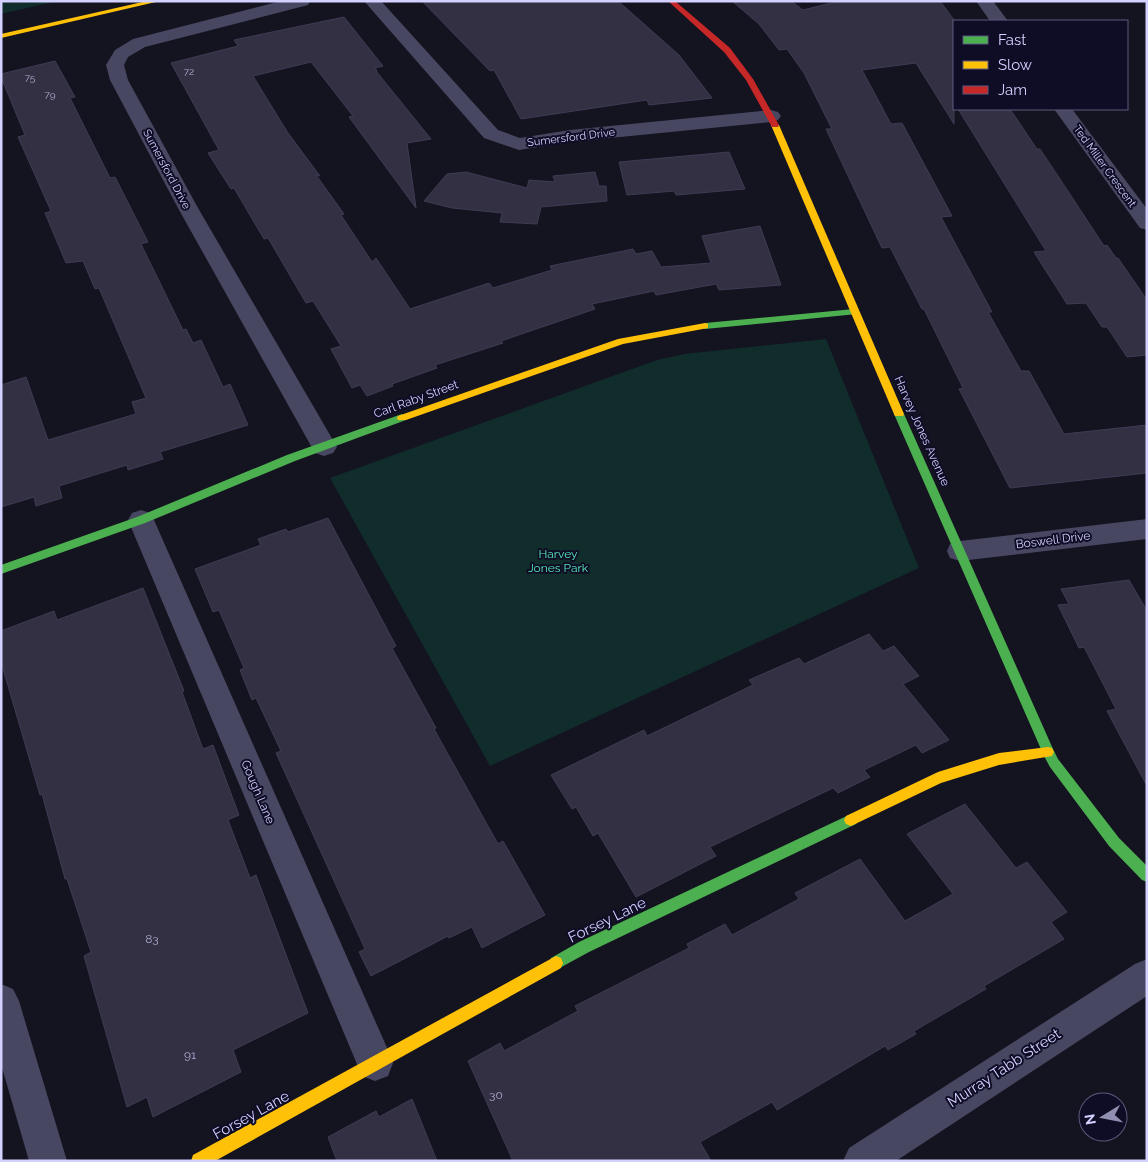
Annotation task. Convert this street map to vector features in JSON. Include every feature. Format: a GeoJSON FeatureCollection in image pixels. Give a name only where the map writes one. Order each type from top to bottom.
{"type":"FeatureCollection","features":[{"type":"Feature","properties":{"kind":"street"},"geometry":{"type":"LineString","coordinates":[[1,36],[157,1]]}},
{"type":"Feature","properties":{"kind":"street","name":"Sumersford Drive"},"geometry":{"type":"LineString","coordinates":[[302,1],[139,44],[121,54],[115,65],[119,80],[188,208],[324,447]]}},
{"type":"Feature","properties":{"kind":"street","name":"Sumersford Drive"},"geometry":{"type":"LineString","coordinates":[[372,1],[491,134],[519,144],[570,136],[771,116]]}},
{"type":"Feature","properties":{"kind":"street","name":"Harvey Jones Avenue"},"geometry":{"type":"LineString","coordinates":[[671,1],[727,50],[749,79],[771,116],[854,312],[1048,752],[1054,763],[1114,842],[1147,876]]}},
{"type":"Feature","properties":{"kind":"street"},"geometry":{"type":"LineString","coordinates":[[984,1],[997,20]]}},
{"type":"Feature","properties":{"kind":"street","name":"Ted Miller Crescent"},"geometry":{"type":"LineString","coordinates":[[1064,110],[1147,224]]}},
{"type":"Feature","properties":{"kind":"street","name":"Carl Raby Street"},"geometry":{"type":"LineString","coordinates":[[1,570],[141,520],[291,458],[621,341],[690,327],[854,312]]}},
{"type":"Feature","properties":{"kind":"street","name":"Gough Lane"},"geometry":{"type":"LineString","coordinates":[[141,520],[375,1063]]}},
{"type":"Feature","properties":{"kind":"street","name":"Boswell Drive"},"geometry":{"type":"LineString","coordinates":[[960,551],[1147,529]]}},
{"type":"Feature","properties":{"kind":"street","name":"Forsey Lane"},"geometry":{"type":"LineString","coordinates":[[199,1161],[584,947],[938,778],[999,759],[1048,752]]}},
{"type":"Feature","properties":{"kind":"street","name":"Murray Tabb Street"},"geometry":{"type":"LineString","coordinates":[[862,1161],[1147,976]]}},
{"type":"Feature","properties":{"kind":"street"},"geometry":{"type":"LineString","coordinates":[[1,1001],[48,1161]]}},
{"type":"Feature","properties":{"kind":"green space"},"geometry":{"type":"Polygon","coordinates":[[[1,1],[58,1],[1,14],[1,1]]]}},
{"type":"Feature","properties":{"kind":"green space","name":"Harvey Jones Park"},"geometry":{"type":"Polygon","coordinates":[[[826,339],[919,568],[490,766],[330,478],[657,360],[684,354],[826,339]]]}},
{"type":"Feature","properties":{"kind":"building"},"geometry":{"type":"Polygon","coordinates":[[[422,1],[618,1],[679,55],[712,98],[649,105],[647,100],[521,119],[494,70],[490,71],[422,1]]]}},
{"type":"Feature","properties":{"kind":"building"},"geometry":{"type":"Polygon","coordinates":[[[732,1],[791,1],[803,10],[839,1],[940,1],[954,20],[954,124],[916,63],[862,70],[891,124],[902,123],[952,216],[941,217],[992,312],[988,312],[1021,371],[1029,371],[1064,434],[1147,425],[1147,473],[1010,488],[959,389],[963,388],[924,309],[922,309],[890,247],[882,248],[826,129],[832,129],[804,73],[787,49],[779,50],[759,24],[732,1]]]}},
{"type":"Feature","properties":{"kind":"building"},"geometry":{"type":"Polygon","coordinates":[[[344,17],[383,66],[375,68],[376,71],[431,139],[407,143],[416,208],[349,117],[353,116],[311,62],[253,76],[288,133],[320,176],[316,175],[344,214],[341,215],[372,262],[376,258],[410,309],[489,283],[493,288],[552,270],[550,266],[633,249],[636,254],[652,251],[661,267],[711,263],[702,236],[760,226],[781,285],[719,290],[716,284],[656,295],[654,291],[592,304],[595,309],[501,341],[503,343],[435,365],[437,368],[392,384],[393,386],[367,396],[360,385],[352,388],[331,349],[341,346],[313,301],[306,303],[268,238],[264,239],[234,188],[231,189],[208,153],[219,150],[171,63],[238,46],[234,40],[344,17]]]}},
{"type":"Feature","properties":{"kind":"building"},"geometry":{"type":"Polygon","coordinates":[[[55,61],[75,97],[70,98],[110,178],[115,177],[148,242],[141,244],[183,330],[186,329],[193,343],[201,340],[223,387],[230,384],[248,425],[160,452],[163,459],[128,470],[127,465],[59,486],[62,498],[36,506],[34,497],[1,507],[1,385],[26,377],[48,440],[136,414],[132,402],[146,398],[99,288],[95,289],[83,261],[66,263],[45,213],[51,211],[18,137],[25,135],[1,77],[1,74],[55,61]]]}},
{"type":"Feature","properties":{"kind":"building"},"geometry":{"type":"Polygon","coordinates":[[[959,110],[1011,110],[1037,149],[1040,149],[1104,246],[1107,245],[1116,258],[1118,258],[1147,300],[1147,355],[1127,357],[1107,327],[1102,327],[1086,303],[1067,304],[1034,252],[1046,251],[959,110]]]}},
{"type":"Feature","properties":{"kind":"building"},"geometry":{"type":"Polygon","coordinates":[[[729,152],[745,189],[676,195],[674,191],[627,195],[619,162],[729,152]]]}},
{"type":"Feature","properties":{"kind":"building"},"geometry":{"type":"Polygon","coordinates":[[[466,172],[527,188],[529,180],[555,182],[553,176],[595,172],[599,186],[606,186],[607,201],[541,207],[537,224],[500,222],[502,213],[452,208],[424,201],[447,174],[466,172]]]}},
{"type":"Feature","properties":{"kind":"building"},"geometry":{"type":"Polygon","coordinates":[[[328,518],[396,646],[392,648],[436,728],[434,729],[498,844],[503,841],[545,915],[482,948],[472,927],[449,938],[448,936],[371,976],[359,952],[365,949],[276,753],[281,751],[256,698],[252,700],[240,670],[244,668],[219,610],[213,612],[195,569],[261,545],[258,539],[286,529],[288,532],[328,518]]]}},
{"type":"Feature","properties":{"kind":"building"},"geometry":{"type":"Polygon","coordinates":[[[1129,580],[1147,611],[1147,786],[1107,711],[1116,709],[1084,647],[1079,648],[1058,605],[1069,604],[1061,589],[1129,580]]]}},
{"type":"Feature","properties":{"kind":"building"},"geometry":{"type":"Polygon","coordinates":[[[143,588],[184,691],[182,692],[203,749],[213,745],[239,815],[228,820],[250,878],[256,875],[308,1013],[233,1050],[241,1072],[153,1117],[147,1097],[127,1107],[84,956],[91,952],[67,879],[65,879],[42,794],[40,795],[1,662],[1,631],[54,611],[57,620],[143,588]]]}},
{"type":"Feature","properties":{"kind":"building"},"geometry":{"type":"Polygon","coordinates":[[[869,634],[883,651],[894,646],[919,676],[903,684],[949,740],[922,753],[916,745],[864,770],[870,777],[838,793],[833,788],[710,847],[716,856],[636,897],[598,833],[593,836],[576,807],[572,809],[551,775],[644,730],[647,736],[753,685],[749,680],[799,658],[804,664],[869,634]]]}},
{"type":"Feature","properties":{"kind":"building"},"geometry":{"type":"Polygon","coordinates":[[[965,804],[1016,868],[1027,862],[1067,912],[1051,922],[1064,939],[984,986],[986,989],[914,1031],[916,1034],[888,1050],[885,1046],[777,1110],[772,1102],[700,1142],[711,1161],[513,1161],[468,1061],[500,1043],[504,1051],[578,1011],[575,1006],[689,948],[687,944],[725,924],[732,935],[799,899],[795,893],[860,859],[905,921],[953,894],[907,834],[965,804]]]}},
{"type":"Feature","properties":{"kind":"building"},"geometry":{"type":"Polygon","coordinates":[[[412,1099],[437,1161],[337,1161],[328,1137],[376,1111],[379,1117],[412,1099]]]}},
{"type":"Feature","properties":{"kind":"traffic: fast"},"geometry":{"type":"LineString","coordinates":[[705,326],[854,312]]}},
{"type":"Feature","properties":{"kind":"traffic: fast"},"geometry":{"type":"LineString","coordinates":[[899,414],[1048,752],[1054,763],[1114,842],[1147,876]]}},
{"type":"Feature","properties":{"kind":"traffic: fast"},"geometry":{"type":"LineString","coordinates":[[1,570],[141,520],[291,458],[402,418]]}},
{"type":"Feature","properties":{"kind":"traffic: fast"},"geometry":{"type":"LineString","coordinates":[[556,963],[584,947],[851,820]]}},
{"type":"Feature","properties":{"kind":"traffic: slow"},"geometry":{"type":"LineString","coordinates":[[1,36],[157,1]]}},
{"type":"Feature","properties":{"kind":"traffic: slow"},"geometry":{"type":"LineString","coordinates":[[775,125],[899,414]]}},
{"type":"Feature","properties":{"kind":"traffic: slow"},"geometry":{"type":"LineString","coordinates":[[402,418],[621,341],[705,326]]}},
{"type":"Feature","properties":{"kind":"traffic: slow"},"geometry":{"type":"LineString","coordinates":[[851,820],[938,778],[999,759],[1048,752]]}},
{"type":"Feature","properties":{"kind":"traffic: slow"},"geometry":{"type":"LineString","coordinates":[[199,1161],[556,963]]}},
{"type":"Feature","properties":{"kind":"traffic: jam"},"geometry":{"type":"LineString","coordinates":[[671,1],[727,50],[749,79],[775,125]]}}]}
